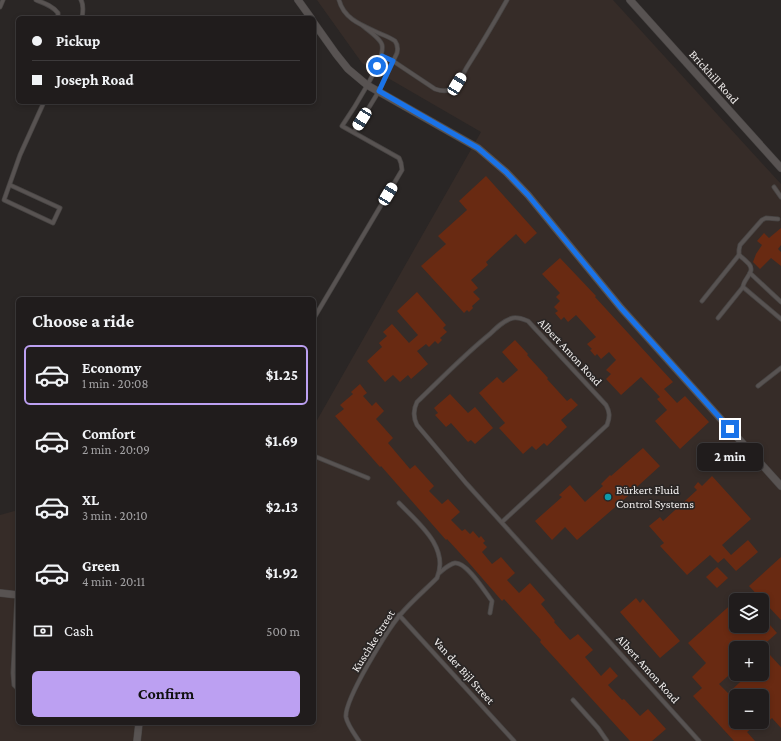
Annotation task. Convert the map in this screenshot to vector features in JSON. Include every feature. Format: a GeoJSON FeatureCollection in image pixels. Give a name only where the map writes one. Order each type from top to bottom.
{"type":"FeatureCollection","features":[{"type":"Feature","properties":{"kind":"street"},"geometry":{"type":"LineString","coordinates":[[298,0],[309,16]]}},
{"type":"Feature","properties":{"kind":"street","name":"Brickhill Road"},"geometry":{"type":"LineString","coordinates":[[630,0],[781,168]]}},
{"type":"Feature","properties":{"kind":"street"},"geometry":{"type":"LineString","coordinates":[[316,26],[348,69],[367,85],[478,148],[506,172],[528,195],[621,308],[781,486]]}},
{"type":"Feature","properties":{"kind":"street"},"geometry":{"type":"LineString","coordinates":[[0,593],[16,595]]}},
{"type":"Feature","properties":{"kind":"street"},"geometry":{"type":"LineString","coordinates":[[136,741],[139,725]]}},
{"type":"Feature","properties":{"kind":"lane"},"geometry":{"type":"LineString","coordinates":[[0,7],[3,0]]}},
{"type":"Feature","properties":{"kind":"lane"},"geometry":{"type":"LineString","coordinates":[[36,0],[53,7],[57,10],[58,16]]}},
{"type":"Feature","properties":{"kind":"lane"},"geometry":{"type":"LineString","coordinates":[[81,0],[83,10],[82,16]]}},
{"type":"Feature","properties":{"kind":"lane"},"geometry":{"type":"LineString","coordinates":[[316,315],[402,170],[399,158],[342,126],[367,85],[382,56],[382,46],[380,41],[363,26],[347,15],[342,9],[339,0]]}},
{"type":"Feature","properties":{"kind":"lane"},"geometry":{"type":"LineString","coordinates":[[382,56],[393,61],[435,89],[448,91],[457,84],[507,0]]}},
{"type":"Feature","properties":{"kind":"lane"},"geometry":{"type":"LineString","coordinates":[[354,132],[379,91],[398,48],[396,43],[389,37],[363,26]]}},
{"type":"Feature","properties":{"kind":"lane"},"geometry":{"type":"LineString","coordinates":[[10,185],[60,208],[53,224],[4,200],[20,155],[43,104]]}},
{"type":"Feature","properties":{"kind":"lane"},"geometry":{"type":"LineString","coordinates":[[774,187],[781,197]]}},
{"type":"Feature","properties":{"kind":"lane"},"geometry":{"type":"LineString","coordinates":[[702,300],[739,255],[740,245],[762,220],[766,218],[778,219]]}},
{"type":"Feature","properties":{"kind":"lane"},"geometry":{"type":"LineString","coordinates":[[718,318],[743,287],[743,284],[752,271],[750,265],[739,255]]}},
{"type":"Feature","properties":{"kind":"lane"},"geometry":{"type":"LineString","coordinates":[[750,273],[781,302]]}},
{"type":"Feature","properties":{"kind":"lane"},"geometry":{"type":"LineString","coordinates":[[743,287],[781,319]]}},
{"type":"Feature","properties":{"kind":"lane","name":"Albert Amon Road"},"geometry":{"type":"LineString","coordinates":[[502,522],[597,435],[607,425],[610,419],[606,405],[528,321],[521,318],[512,318],[504,322],[417,402],[414,408],[414,420],[466,483],[700,741]]}},
{"type":"Feature","properties":{"kind":"lane"},"geometry":{"type":"LineString","coordinates":[[758,386],[781,368]]}},
{"type":"Feature","properties":{"kind":"lane"},"geometry":{"type":"LineString","coordinates":[[316,457],[368,478]]}},
{"type":"Feature","properties":{"kind":"lane"},"geometry":{"type":"LineString","coordinates":[[399,502],[434,541],[440,563],[439,573]]}},
{"type":"Feature","properties":{"kind":"lane"},"geometry":{"type":"LineString","coordinates":[[439,573],[455,563],[462,564],[468,568],[492,602],[490,613]]}},
{"type":"Feature","properties":{"kind":"lane","name":"Kuschke Street"},"geometry":{"type":"LineString","coordinates":[[359,741],[346,716],[348,707],[359,682],[372,657],[399,615],[437,578],[439,573]]}},
{"type":"Feature","properties":{"kind":"lane","name":"Van der Bijl Street"},"geometry":{"type":"LineString","coordinates":[[399,615],[514,741]]}},
{"type":"Feature","properties":{"kind":"lane"},"geometry":{"type":"LineString","coordinates":[[16,626],[13,673],[14,685],[16,687]]}},
{"type":"Feature","properties":{"kind":"lane"},"geometry":{"type":"LineString","coordinates":[[573,700],[598,728],[607,741]]}},
{"type":"Feature","properties":{"kind":"shaded area"},"geometry":{"type":"Polygon","coordinates":[[[317,0],[613,0],[781,184],[781,741],[0,741],[0,515],[16,511],[16,725],[316,725],[316,422],[481,132],[362,63],[317,0]]]}},
{"type":"Feature","properties":{"kind":"building"},"geometry":{"type":"Polygon","coordinates":[[[486,176],[537,233],[525,244],[516,234],[486,262],[488,265],[471,280],[478,288],[473,292],[480,299],[472,306],[473,308],[469,312],[467,310],[464,313],[421,266],[446,244],[438,236],[467,210],[459,201],[486,176]]]}},
{"type":"Feature","properties":{"kind":"building"},"geometry":{"type":"Polygon","coordinates":[[[781,228],[781,245],[778,249],[781,252],[781,266],[771,258],[760,269],[753,262],[762,245],[757,241],[764,233],[769,238],[781,228]]]}},
{"type":"Feature","properties":{"kind":"building"},"geometry":{"type":"Polygon","coordinates":[[[560,258],[673,382],[664,389],[677,403],[685,396],[709,422],[680,449],[655,421],[667,410],[657,399],[660,397],[641,377],[621,395],[606,379],[611,374],[606,370],[616,360],[609,352],[601,359],[597,354],[595,356],[590,350],[592,349],[587,344],[596,337],[576,315],[568,322],[564,317],[561,320],[555,313],[558,311],[554,307],[560,301],[556,297],[560,293],[542,274],[560,258]]]}},
{"type":"Feature","properties":{"kind":"building"},"geometry":{"type":"Polygon","coordinates":[[[417,292],[446,325],[443,328],[447,332],[440,338],[442,340],[438,344],[435,341],[429,347],[426,344],[417,351],[428,364],[411,379],[408,375],[400,382],[393,375],[385,382],[367,361],[382,347],[379,343],[387,336],[383,332],[392,324],[409,343],[418,335],[397,311],[417,292]]]}},
{"type":"Feature","properties":{"kind":"building"},"geometry":{"type":"Polygon","coordinates":[[[515,340],[567,401],[571,398],[578,405],[561,420],[567,427],[547,446],[544,443],[536,450],[532,446],[523,454],[499,428],[505,423],[479,393],[497,377],[503,383],[518,370],[502,352],[515,340]]]}},
{"type":"Feature","properties":{"kind":"building"},"geometry":{"type":"Polygon","coordinates":[[[360,384],[367,393],[363,396],[372,406],[376,402],[384,411],[376,419],[393,438],[388,443],[410,469],[415,465],[434,486],[429,491],[442,504],[448,499],[460,512],[451,520],[462,531],[465,529],[470,534],[473,531],[479,538],[481,536],[485,541],[483,543],[487,547],[482,552],[492,564],[501,557],[515,573],[507,580],[519,593],[530,583],[545,600],[541,604],[570,640],[578,634],[593,650],[585,657],[601,676],[610,667],[618,676],[608,685],[640,716],[648,709],[666,729],[652,741],[630,741],[540,642],[541,640],[504,599],[502,601],[335,416],[344,409],[340,405],[353,394],[351,392],[360,384]]]}},
{"type":"Feature","properties":{"kind":"building"},"geometry":{"type":"Polygon","coordinates":[[[450,394],[468,413],[475,407],[493,428],[475,444],[471,440],[468,442],[451,423],[446,427],[435,415],[438,413],[434,408],[450,394]]]}},
{"type":"Feature","properties":{"kind":"building"},"geometry":{"type":"Polygon","coordinates":[[[643,448],[660,466],[577,540],[565,527],[552,540],[535,521],[562,497],[559,495],[570,485],[585,502],[603,486],[601,484],[610,475],[611,476],[643,448]]]}},
{"type":"Feature","properties":{"kind":"building"},"geometry":{"type":"Polygon","coordinates":[[[712,476],[751,519],[722,545],[731,555],[748,540],[758,552],[736,571],[724,558],[718,563],[710,555],[687,575],[660,546],[664,543],[649,526],[660,517],[663,521],[697,490],[694,487],[698,482],[702,486],[712,476]]]}},
{"type":"Feature","properties":{"kind":"building"},"geometry":{"type":"Polygon","coordinates":[[[781,557],[781,620],[769,607],[769,593],[756,593],[749,586],[781,557]]]}},
{"type":"Feature","properties":{"kind":"building"},"geometry":{"type":"Polygon","coordinates":[[[717,567],[728,578],[717,588],[706,577],[717,567]]]}},
{"type":"Feature","properties":{"kind":"building"},"geometry":{"type":"Polygon","coordinates":[[[636,598],[640,603],[643,599],[680,641],[660,658],[620,612],[636,598]]]}},
{"type":"Feature","properties":{"kind":"building"},"geometry":{"type":"Polygon","coordinates":[[[729,606],[729,633],[769,633],[769,624],[777,633],[768,641],[729,641],[729,675],[719,684],[728,693],[729,692],[729,729],[751,729],[747,732],[755,741],[734,741],[693,696],[702,688],[692,677],[706,663],[688,643],[729,606]]]}},
{"type":"Feature","properties":{"kind":"building"},"geometry":{"type":"Polygon","coordinates":[[[770,655],[781,667],[781,728],[772,718],[769,721],[769,689],[732,689],[741,681],[769,681],[770,655]]]}},
{"type":"Feature","properties":{"kind":"place","name":"Bürkert Fluid Control Systems"},"geometry":{"type":"Point","coordinates":[608,497]}},
{"type":"Feature","properties":{"kind":"route"},"geometry":{"type":"LineString","coordinates":[[377,66],[382,56],[393,61],[379,91],[478,148],[506,172],[528,195],[621,308],[730,429]]}}]}
